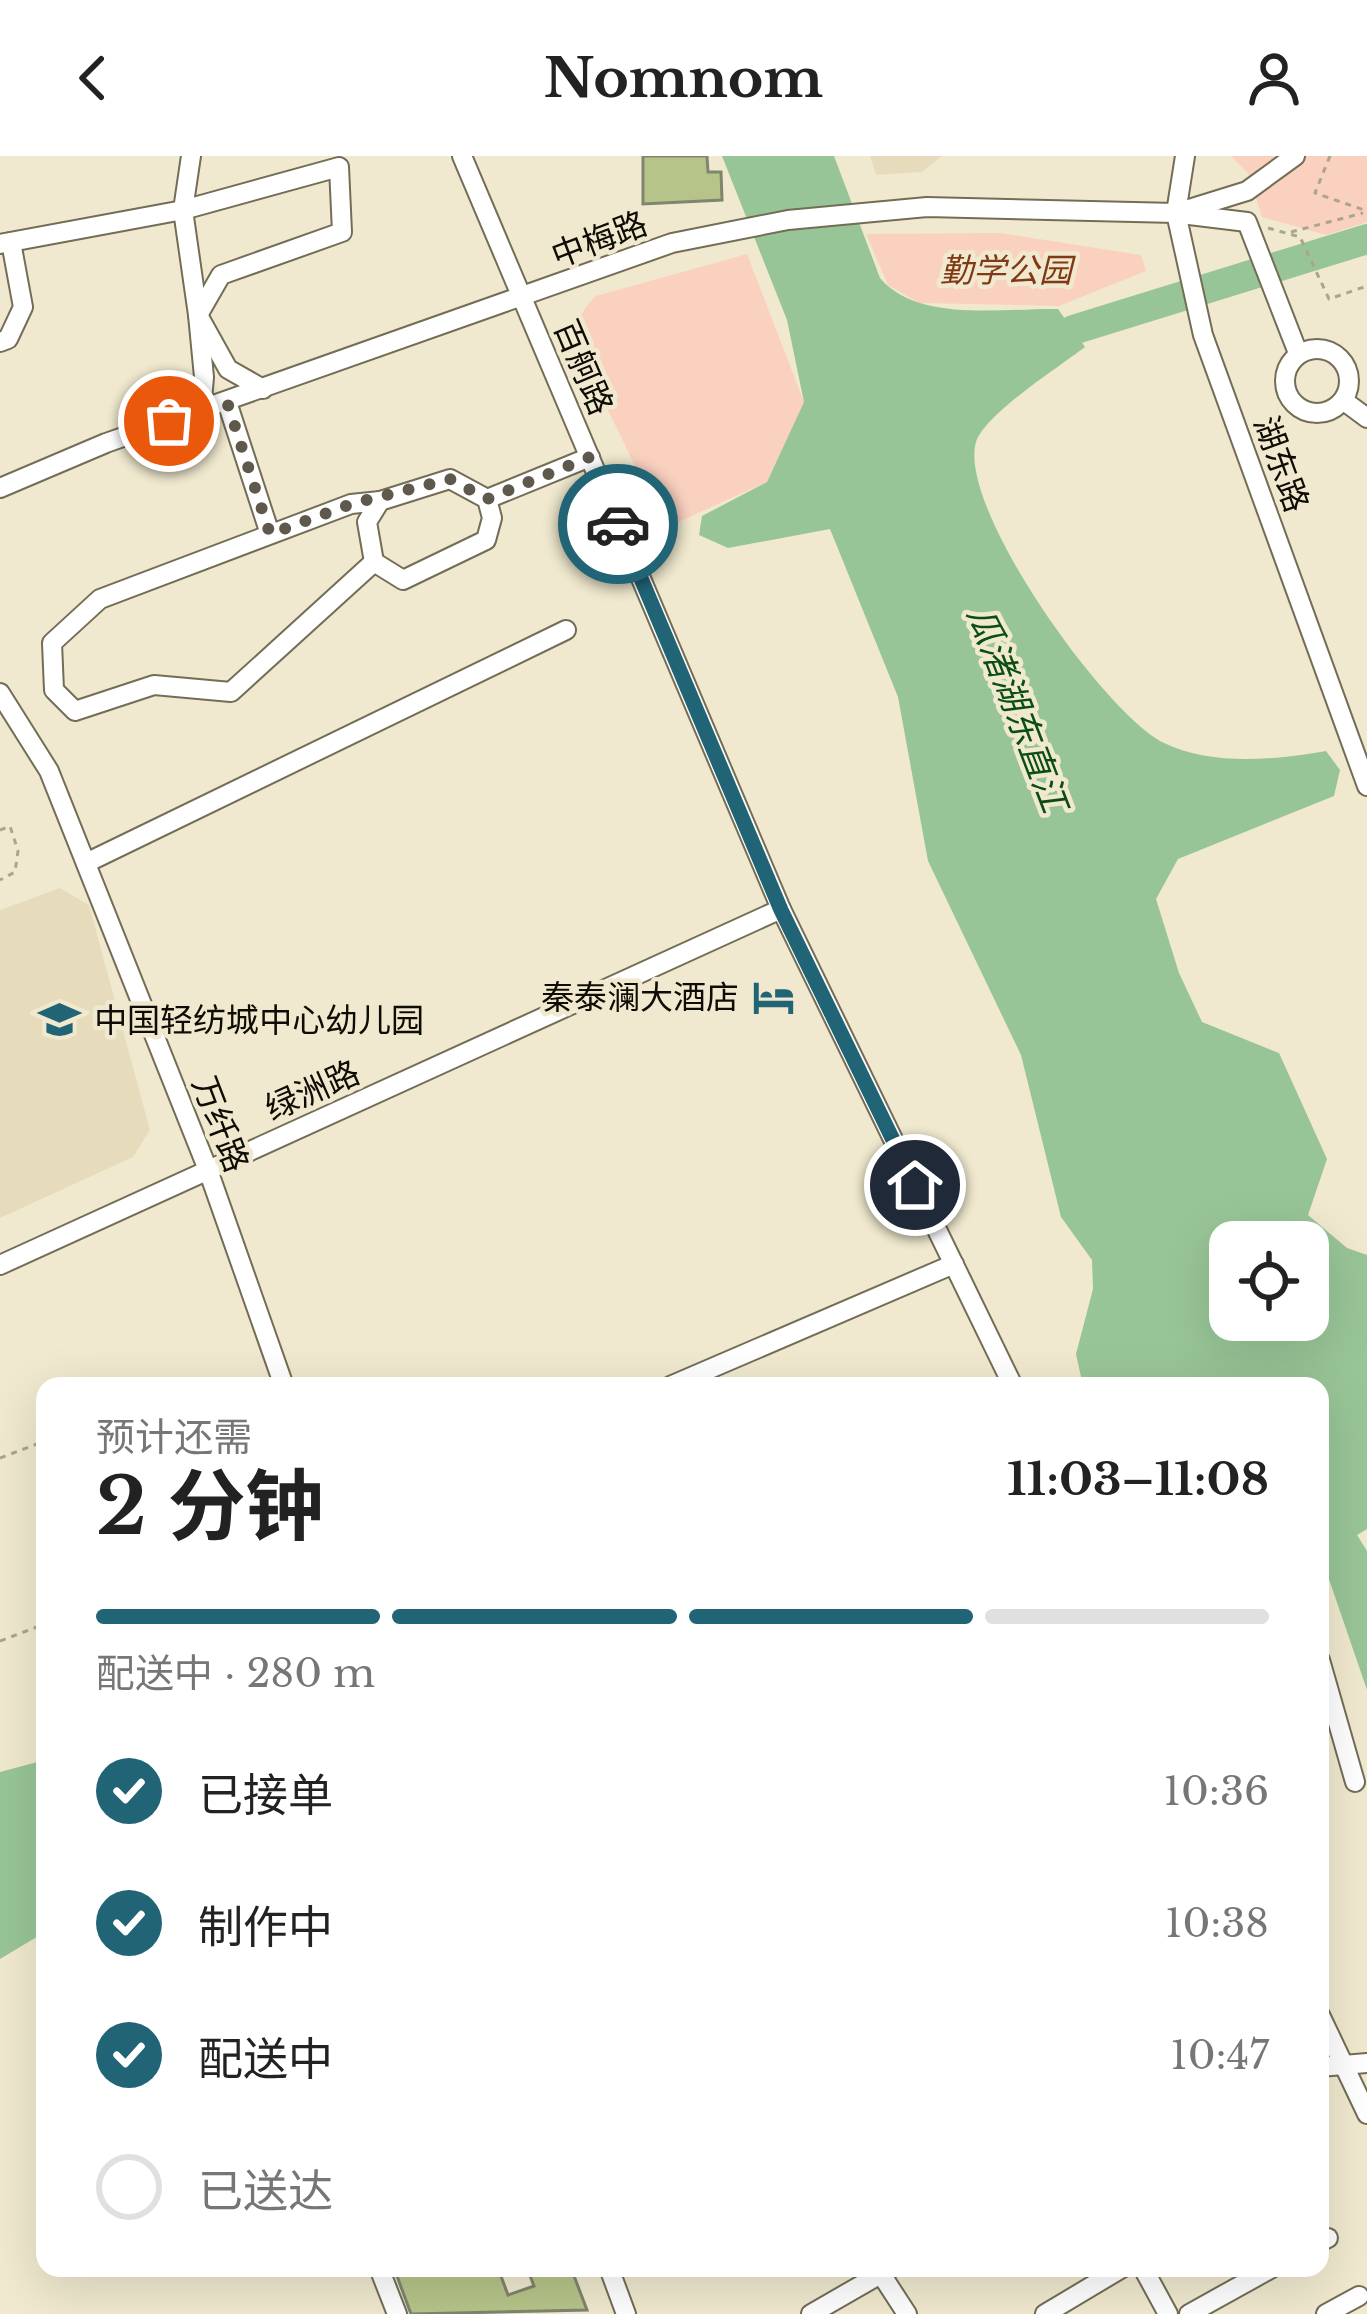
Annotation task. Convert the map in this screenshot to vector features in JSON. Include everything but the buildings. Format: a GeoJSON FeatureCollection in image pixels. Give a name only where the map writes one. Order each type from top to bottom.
{"type":"FeatureCollection","features":[{"type":"Feature","properties":{"kind":"street"},"geometry":{"type":"LineString","coordinates":[[191,156],[184,210],[204,377],[201,410]]}},
{"type":"Feature","properties":{"kind":"street","name":"百舸路"},"geometry":{"type":"LineString","coordinates":[[463,156],[781,910],[1009,1377]]}},
{"type":"Feature","properties":{"kind":"street","name":"湖东路"},"geometry":{"type":"LineString","coordinates":[[1185,156],[1176,213],[1185,272],[1203,335],[1367,786]]}},
{"type":"Feature","properties":{"kind":"street","name":"中梅路"},"geometry":{"type":"LineString","coordinates":[[0,488],[201,410],[524,300],[672,244],[788,220],[927,207],[1176,213],[1247,191],[1295,156]]}},
{"type":"Feature","properties":{"kind":"street"},"geometry":{"type":"LineString","coordinates":[[0,342],[8,339],[23,307],[5,243],[184,210],[339,167],[342,232],[221,275],[198,315]]}},
{"type":"Feature","properties":{"kind":"street"},"geometry":{"type":"LineString","coordinates":[[1176,213],[1247,222],[1298,353]]}},
{"type":"Feature","properties":{"kind":"street"},"geometry":{"type":"LineString","coordinates":[[198,315],[228,369],[263,389]]}},
{"type":"Feature","properties":{"kind":"street"},"geometry":{"type":"LineString","coordinates":[[1321,347],[1341,358],[1350,379],[1343,401],[1324,413],[1302,411],[1286,394],[1285,371],[1298,353],[1321,347]]}},
{"type":"Feature","properties":{"kind":"street"},"geometry":{"type":"LineString","coordinates":[[1343,401],[1367,418]]}},
{"type":"Feature","properties":{"kind":"street"},"geometry":{"type":"LineString","coordinates":[[227,402],[270,534]]}},
{"type":"Feature","properties":{"kind":"street"},"geometry":{"type":"LineString","coordinates":[[487,499],[590,457]]}},
{"type":"Feature","properties":{"kind":"street"},"geometry":{"type":"LineString","coordinates":[[374,562],[231,692],[154,685],[75,711],[54,691],[52,643],[100,599],[351,504],[450,479],[487,499],[492,518],[486,540],[403,580],[374,562],[367,522],[380,500]]}},
{"type":"Feature","properties":{"kind":"street"},"geometry":{"type":"LineString","coordinates":[[86,863],[566,630]]}},
{"type":"Feature","properties":{"kind":"street","name":"万纤路"},"geometry":{"type":"LineString","coordinates":[[0,693],[49,771],[208,1170],[281,1377]]}},
{"type":"Feature","properties":{"kind":"street","name":"绿洲路"},"geometry":{"type":"LineString","coordinates":[[0,1264],[781,910]]}},
{"type":"Feature","properties":{"kind":"street"},"geometry":{"type":"LineString","coordinates":[[691,1377],[954,1264]]}},
{"type":"Feature","properties":{"kind":"street"},"geometry":{"type":"LineString","coordinates":[[1329,1692],[1354,1782]]}},
{"type":"Feature","properties":{"kind":"street"},"geometry":{"type":"LineString","coordinates":[[1329,2033],[1367,2114]]}},
{"type":"Feature","properties":{"kind":"street"},"geometry":{"type":"LineString","coordinates":[[1329,2065],[1367,2062]]}},
{"type":"Feature","properties":{"kind":"street"},"geometry":{"type":"LineString","coordinates":[[383,2277],[397,2314]]}},
{"type":"Feature","properties":{"kind":"street"},"geometry":{"type":"LineString","coordinates":[[612,2277],[626,2314]]}},
{"type":"Feature","properties":{"kind":"street"},"geometry":{"type":"LineString","coordinates":[[811,2314],[876,2277]]}},
{"type":"Feature","properties":{"kind":"street"},"geometry":{"type":"LineString","coordinates":[[889,2277],[907,2314]]}},
{"type":"Feature","properties":{"kind":"street"},"geometry":{"type":"LineString","coordinates":[[1045,2314],[1107,2277]]}},
{"type":"Feature","properties":{"kind":"street"},"geometry":{"type":"LineString","coordinates":[[1148,2277],[1168,2314]]}},
{"type":"Feature","properties":{"kind":"street"},"geometry":{"type":"LineString","coordinates":[[1189,2314],[1256,2277]]}},
{"type":"Feature","properties":{"kind":"street"},"geometry":{"type":"LineString","coordinates":[[1325,2314],[1359,2296]]}},
{"type":"Feature","properties":{"kind":"path"},"geometry":{"type":"LineString","coordinates":[[1330,156],[1315,193],[1366,212]]}},
{"type":"Feature","properties":{"kind":"path"},"geometry":{"type":"LineString","coordinates":[[1287,233],[1366,212]]}},
{"type":"Feature","properties":{"kind":"path"},"geometry":{"type":"LineString","coordinates":[[1247,222],[1300,237],[1330,299],[1367,286]]}},
{"type":"Feature","properties":{"kind":"path"},"geometry":{"type":"LineString","coordinates":[[0,830],[10,826],[18,851],[15,872],[0,880]]}},
{"type":"Feature","properties":{"kind":"path"},"geometry":{"type":"LineString","coordinates":[[0,1458],[36,1444]]}},
{"type":"Feature","properties":{"kind":"path"},"geometry":{"type":"LineString","coordinates":[[0,1641],[36,1627]]}},
{"type":"Feature","properties":{"kind":"shaded area"},"geometry":{"type":"Polygon","coordinates":[[[870,156],[942,156],[922,172],[876,175],[870,156]]]}},
{"type":"Feature","properties":{"kind":"shaded area","name":"中国轻纺城中心幼儿园"},"geometry":{"type":"Polygon","coordinates":[[[60,888],[89,905],[150,1130],[133,1157],[0,1218],[0,910],[60,888]]]}},
{"type":"Feature","properties":{"kind":"green space"},"geometry":{"type":"Polygon","coordinates":[[[1231,156],[1367,156],[1367,222],[1326,235],[1262,217],[1248,173],[1231,156]]]}},
{"type":"Feature","properties":{"kind":"green space","name":"勤学公园"},"geometry":{"type":"Polygon","coordinates":[[[1000,233],[1141,255],[1146,271],[1059,306],[919,303],[888,285],[866,234],[1000,233]]]}},
{"type":"Feature","properties":{"kind":"green space"},"geometry":{"type":"Polygon","coordinates":[[[747,254],[804,402],[767,482],[665,528],[577,346],[580,318],[596,296],[747,254]]]}},
{"type":"Feature","properties":{"kind":"water","name":"瓜渚湖东直江"},"geometry":{"type":"Polygon","coordinates":[[[722,156],[834,156],[880,278],[896,292],[916,302],[963,310],[1058,309],[1085,347],[993,418],[976,442],[976,473],[989,513],[1041,607],[1074,653],[1138,725],[1164,743],[1223,758],[1326,751],[1340,770],[1334,796],[1178,859],[1156,899],[1179,973],[1202,1022],[1279,1053],[1327,1159],[1308,1215],[1315,1221],[1209,1221],[1209,1341],[1329,1341],[1329,1233],[1347,1248],[1367,1255],[1367,1529],[1357,1535],[1367,1551],[1367,1690],[1329,1579],[1329,1377],[1081,1377],[1076,1354],[1093,1289],[1092,1260],[1061,1217],[1021,1055],[928,861],[898,697],[830,529],[728,548],[699,535],[702,516],[767,482],[804,402],[787,320],[722,156]]]}},
{"type":"Feature","properties":{"kind":"water"},"geometry":{"type":"Polygon","coordinates":[[[36,1762],[36,1937],[0,1959],[0,1772],[36,1762]]]}},
{"type":"Feature","properties":{"kind":"waterway"},"geometry":{"type":"LineString","coordinates":[[1073,330],[1367,239]]}},
{"type":"Feature","properties":{"kind":"way so far"},"geometry":{"type":"LineString","coordinates":[[169,421],[227,402],[270,534],[351,504],[450,479],[487,499],[590,457],[618,524]]}},
{"type":"Feature","properties":{"kind":"place","name":"秦泰澜大酒店"},"geometry":{"type":"Point","coordinates":[773,997]}},
{"type":"Feature","properties":{"kind":"place","name":"中国轻纺城中心幼儿园"},"geometry":{"type":"Point","coordinates":[60,1020]}},
{"type":"Feature","properties":{"kind":"route"},"geometry":{"type":"LineString","coordinates":[[618,524],[781,910],[915,1185]]}}]}
